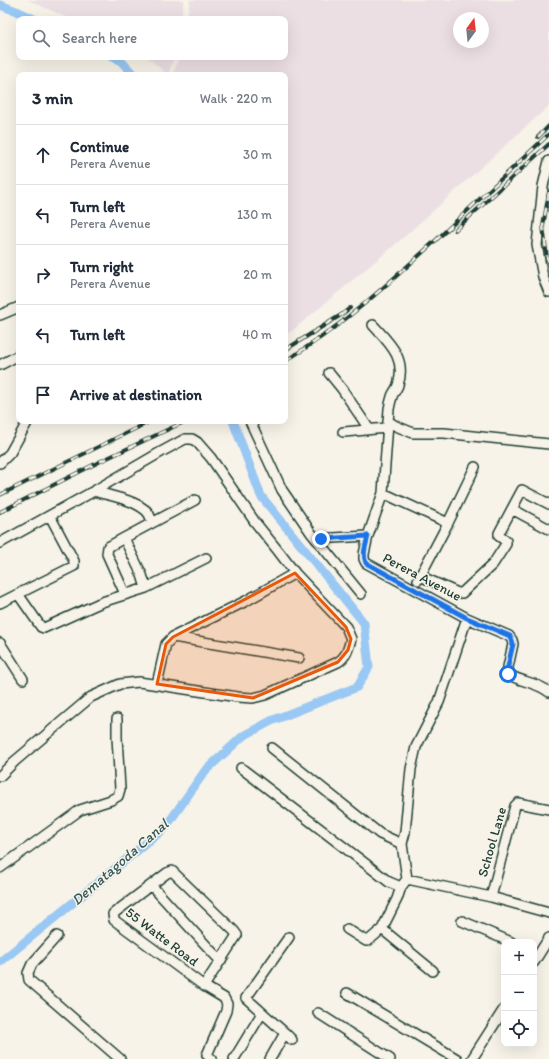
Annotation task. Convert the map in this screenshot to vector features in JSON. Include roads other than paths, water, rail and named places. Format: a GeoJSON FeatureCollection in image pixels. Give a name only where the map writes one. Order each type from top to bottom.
{"type":"FeatureCollection","features":[{"type":"Feature","properties":{"kind":"street"},"geometry":{"type":"LineString","coordinates":[[549,161],[543,186],[537,245],[543,277],[549,292]]}},
{"type":"Feature","properties":{"kind":"street"},"geometry":{"type":"LineString","coordinates":[[0,315],[16,308]]}},
{"type":"Feature","properties":{"kind":"street","name":"Perera Avenue"},"geometry":{"type":"LineString","coordinates":[[373,325],[393,348],[399,359],[401,368],[398,385],[392,396],[388,409],[383,493],[368,536],[364,559],[366,563],[467,618],[510,636],[513,644],[508,666],[508,674],[544,688],[549,692]]}},
{"type":"Feature","properties":{"kind":"street"},"geometry":{"type":"LineString","coordinates":[[0,365],[16,357]]}},
{"type":"Feature","properties":{"kind":"street"},"geometry":{"type":"LineString","coordinates":[[329,373],[342,389],[369,429]]}},
{"type":"Feature","properties":{"kind":"street"},"geometry":{"type":"LineString","coordinates":[[0,463],[10,453],[26,424]]}},
{"type":"Feature","properties":{"kind":"street"},"geometry":{"type":"LineString","coordinates":[[251,424],[282,490],[312,534],[361,594]]}},
{"type":"Feature","properties":{"kind":"street"},"geometry":{"type":"LineString","coordinates":[[343,432],[362,431],[388,425],[396,426],[412,434],[444,433],[549,444]]}},
{"type":"Feature","properties":{"kind":"street"},"geometry":{"type":"LineString","coordinates":[[0,543],[161,452],[185,439],[192,439],[197,442],[211,458],[255,522],[295,574],[346,627],[351,639],[344,658],[338,662],[265,695],[253,698],[139,682],[120,684],[90,697],[15,761],[0,776]]}},
{"type":"Feature","properties":{"kind":"street"},"geometry":{"type":"LineString","coordinates":[[414,589],[475,467]]}},
{"type":"Feature","properties":{"kind":"street"},"geometry":{"type":"LineString","coordinates":[[420,576],[458,593],[462,593],[493,564],[506,544],[506,541],[499,536],[499,533],[522,490],[549,504]]}},
{"type":"Feature","properties":{"kind":"street"},"geometry":{"type":"LineString","coordinates":[[94,491],[131,502],[146,510],[152,523]]}},
{"type":"Feature","properties":{"kind":"street"},"geometry":{"type":"LineString","coordinates":[[383,493],[448,523]]}},
{"type":"Feature","properties":{"kind":"street"},"geometry":{"type":"LineString","coordinates":[[125,594],[107,554],[108,546],[195,500]]}},
{"type":"Feature","properties":{"kind":"street"},"geometry":{"type":"LineString","coordinates":[[512,509],[549,528]]}},
{"type":"Feature","properties":{"kind":"street"},"geometry":{"type":"LineString","coordinates":[[0,603],[74,566],[74,561],[50,516]]}},
{"type":"Feature","properties":{"kind":"street"},"geometry":{"type":"LineString","coordinates":[[316,539],[368,536]]}},
{"type":"Feature","properties":{"kind":"street"},"geometry":{"type":"LineString","coordinates":[[124,538],[142,575],[146,588]]}},
{"type":"Feature","properties":{"kind":"street"},"geometry":{"type":"LineString","coordinates":[[18,594],[41,627],[44,628],[102,602],[146,588],[206,558]]}},
{"type":"Feature","properties":{"kind":"street"},"geometry":{"type":"LineString","coordinates":[[157,684],[166,644],[173,637],[246,601],[295,574]]}},
{"type":"Feature","properties":{"kind":"street"},"geometry":{"type":"LineString","coordinates":[[347,929],[368,942],[371,940],[382,929],[401,888],[407,879],[402,844],[405,832],[411,769],[416,747],[439,702],[467,618]]}},
{"type":"Feature","properties":{"kind":"street"},"geometry":{"type":"LineString","coordinates":[[173,637],[299,658]]}},
{"type":"Feature","properties":{"kind":"street"},"geometry":{"type":"LineString","coordinates":[[0,643],[23,679]]}},
{"type":"Feature","properties":{"kind":"street"},"geometry":{"type":"LineString","coordinates":[[0,868],[80,810],[111,800],[118,796],[120,789],[117,719]]}},
{"type":"Feature","properties":{"kind":"street"},"geometry":{"type":"LineString","coordinates":[[272,748],[380,834],[402,844]]}},
{"type":"Feature","properties":{"kind":"street"},"geometry":{"type":"LineString","coordinates":[[242,768],[389,882],[401,888]]}},
{"type":"Feature","properties":{"kind":"street","name":"School Lane"},"geometry":{"type":"LineString","coordinates":[[491,897],[516,806],[518,803],[549,809]]}},
{"type":"Feature","properties":{"kind":"street","name":"55 Watte Road"},"geometry":{"type":"LineString","coordinates":[[204,986],[237,935],[172,871],[167,873],[113,914],[114,920],[204,986],[224,998],[227,1004],[226,1011],[207,1055],[212,1059]]}},
{"type":"Feature","properties":{"kind":"street"},"geometry":{"type":"LineString","coordinates":[[407,879],[491,897],[549,913]]}},
{"type":"Feature","properties":{"kind":"street"},"geometry":{"type":"LineString","coordinates":[[151,885],[221,961]]}},
{"type":"Feature","properties":{"kind":"street"},"geometry":{"type":"LineString","coordinates":[[462,922],[504,939]]}},
{"type":"Feature","properties":{"kind":"street"},"geometry":{"type":"LineString","coordinates":[[382,929],[433,971]]}},
{"type":"Feature","properties":{"kind":"street"},"geometry":{"type":"LineString","coordinates":[[57,936],[32,964],[28,973],[29,980],[120,1059]]}},
{"type":"Feature","properties":{"kind":"street"},"geometry":{"type":"LineString","coordinates":[[289,937],[246,998],[292,1040]]}},
{"type":"Feature","properties":{"kind":"street"},"geometry":{"type":"LineString","coordinates":[[537,952],[549,938]]}},
{"type":"Feature","properties":{"kind":"street"},"geometry":{"type":"LineString","coordinates":[[347,993],[458,1059]]}},
{"type":"Feature","properties":{"kind":"street"},"geometry":{"type":"LineString","coordinates":[[472,1059],[503,1011]]}},
{"type":"Feature","properties":{"kind":"street"},"geometry":{"type":"LineString","coordinates":[[234,1059],[262,1013]]}},
{"type":"Feature","properties":{"kind":"street"},"geometry":{"type":"LineString","coordinates":[[318,1013],[390,1059]]}},
{"type":"Feature","properties":{"kind":"street"},"geometry":{"type":"LineString","coordinates":[[270,1059],[286,1033]]}},
{"type":"Feature","properties":{"kind":"waterway","name":"Dematagoda Canal"},"geometry":{"type":"LineString","coordinates":[[0,5],[28,16]]}},
{"type":"Feature","properties":{"kind":"waterway","name":"Dematagoda Canal"},"geometry":{"type":"LineString","coordinates":[[119,60],[131,72]]}},
{"type":"Feature","properties":{"kind":"waterway","name":"Dematagoda Canal"},"geometry":{"type":"LineString","coordinates":[[0,962],[165,828],[205,771],[243,736],[271,721],[357,687],[369,667],[364,623],[261,496],[234,424]]}},
{"type":"Feature","properties":{"kind":"railway"},"geometry":{"type":"LineString","coordinates":[[538,137],[549,126]]}},
{"type":"Feature","properties":{"kind":"railway"},"geometry":{"type":"LineString","coordinates":[[288,359],[325,335],[381,290],[549,134]]}},
{"type":"Feature","properties":{"kind":"railway"},"geometry":{"type":"LineString","coordinates":[[455,230],[549,144]]}},
{"type":"Feature","properties":{"kind":"railway"},"geometry":{"type":"LineString","coordinates":[[549,192],[543,226],[547,258],[549,262]]}},
{"type":"Feature","properties":{"kind":"railway"},"geometry":{"type":"LineString","coordinates":[[288,348],[350,308]]}},
{"type":"Feature","properties":{"kind":"railway"},"geometry":{"type":"LineString","coordinates":[[0,495],[145,424]]}},
{"type":"Feature","properties":{"kind":"railway"},"geometry":{"type":"LineString","coordinates":[[0,512],[101,461],[180,424]]}}]}
